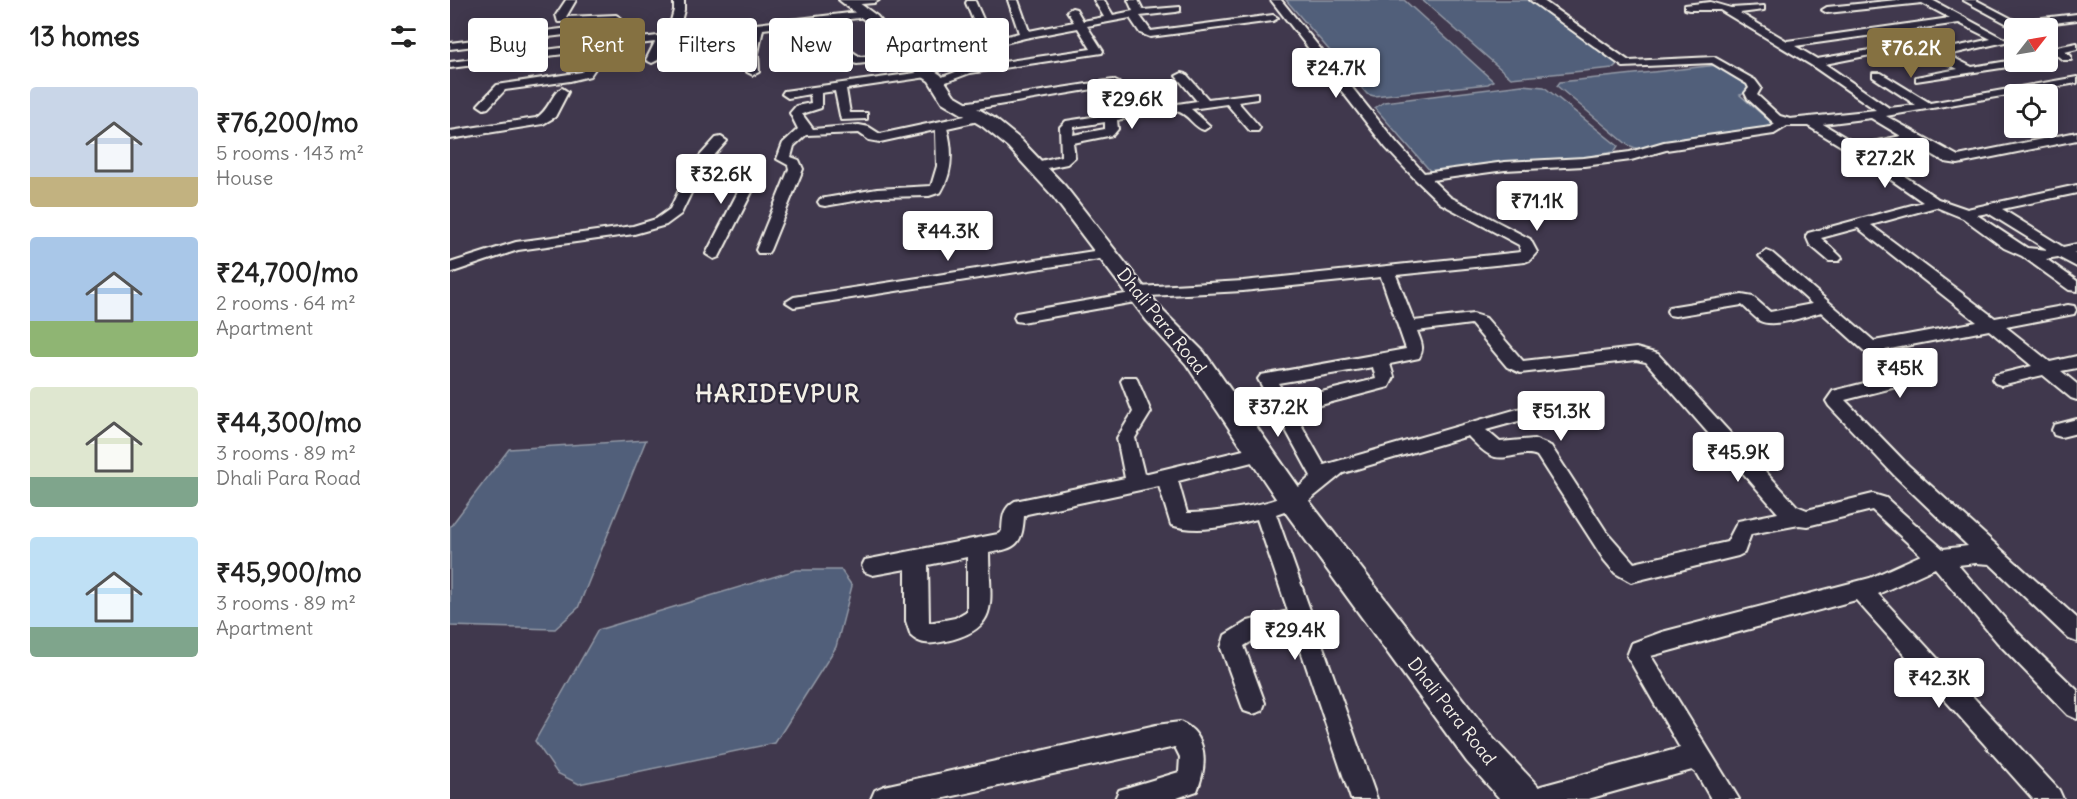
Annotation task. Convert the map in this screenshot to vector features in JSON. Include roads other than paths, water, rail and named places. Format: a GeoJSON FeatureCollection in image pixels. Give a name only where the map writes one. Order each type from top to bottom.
{"type":"FeatureCollection","features":[{"type":"Feature","properties":{"kind":"street"},"geometry":{"type":"LineString","coordinates":[[562,18],[561,15],[571,0]]}},
{"type":"Feature","properties":{"kind":"street"},"geometry":{"type":"LineString","coordinates":[[676,18],[679,10],[679,0]]}},
{"type":"Feature","properties":{"kind":"street"},"geometry":{"type":"LineString","coordinates":[[1013,0],[1025,35]]}},
{"type":"Feature","properties":{"kind":"street"},"geometry":{"type":"LineString","coordinates":[[1099,0],[1111,19]]}},
{"type":"Feature","properties":{"kind":"street"},"geometry":{"type":"LineString","coordinates":[[1133,0],[1138,11],[1134,14]]}},
{"type":"Feature","properties":{"kind":"street"},"geometry":{"type":"LineString","coordinates":[[1022,317],[1140,294],[1243,286],[1525,257],[1529,252],[1524,242],[1445,200],[1421,177],[1391,145],[1276,0]]}},
{"type":"Feature","properties":{"kind":"street"},"geometry":{"type":"LineString","coordinates":[[1535,0],[1627,65],[1640,66],[1704,60],[1721,63],[1751,82],[1755,88],[1751,93],[1755,100],[1782,122],[1810,122],[1882,114],[2077,80]]}},
{"type":"Feature","properties":{"kind":"street"},"geometry":{"type":"LineString","coordinates":[[1729,11],[1760,8],[1748,0]]}},
{"type":"Feature","properties":{"kind":"street"},"geometry":{"type":"LineString","coordinates":[[1827,10],[1925,0],[2001,40],[1937,54],[1969,70]]}},
{"type":"Feature","properties":{"kind":"street"},"geometry":{"type":"LineString","coordinates":[[1968,0],[2004,19]]}},
{"type":"Feature","properties":{"kind":"street"},"geometry":{"type":"LineString","coordinates":[[971,3],[978,18]]}},
{"type":"Feature","properties":{"kind":"street"},"geometry":{"type":"LineString","coordinates":[[757,26],[860,4]]}},
{"type":"Feature","properties":{"kind":"street","name":"Dhali Para Road"},"geometry":{"type":"LineString","coordinates":[[860,4],[873,18]]}},
{"type":"Feature","properties":{"kind":"street"},"geometry":{"type":"LineString","coordinates":[[1689,7],[1717,5],[1729,11],[1815,63],[1911,137],[1950,159],[1958,160],[2077,136]]}},
{"type":"Feature","properties":{"kind":"street"},"geometry":{"type":"LineString","coordinates":[[1009,39],[1134,14],[1176,9]]}},
{"type":"Feature","properties":{"kind":"street"},"geometry":{"type":"LineString","coordinates":[[1009,64],[1098,51],[1072,11]]}},
{"type":"Feature","properties":{"kind":"street"},"geometry":{"type":"LineString","coordinates":[[1134,14],[1144,31],[1150,34],[1273,18]]}},
{"type":"Feature","properties":{"kind":"street"},"geometry":{"type":"LineString","coordinates":[[2058,20],[2077,17]]}},
{"type":"Feature","properties":{"kind":"street"},"geometry":{"type":"LineString","coordinates":[[1783,45],[1962,19]]}},
{"type":"Feature","properties":{"kind":"street"},"geometry":{"type":"LineString","coordinates":[[450,46],[560,33]]}},
{"type":"Feature","properties":{"kind":"street"},"geometry":{"type":"LineString","coordinates":[[1009,40],[1024,62]]}},
{"type":"Feature","properties":{"kind":"street"},"geometry":{"type":"LineString","coordinates":[[2058,45],[2072,53]]}},
{"type":"Feature","properties":{"kind":"street"},"geometry":{"type":"LineString","coordinates":[[1815,63],[1902,46]]}},
{"type":"Feature","properties":{"kind":"street"},"geometry":{"type":"LineString","coordinates":[[450,65],[560,52]]}},
{"type":"Feature","properties":{"kind":"street"},"geometry":{"type":"LineString","coordinates":[[652,60],[657,53]]}},
{"type":"Feature","properties":{"kind":"street"},"geometry":{"type":"LineString","coordinates":[[1920,79],[2004,65]]}},
{"type":"Feature","properties":{"kind":"street"},"geometry":{"type":"LineString","coordinates":[[484,105],[501,87],[582,76],[588,72]]}},
{"type":"Feature","properties":{"kind":"street"},"geometry":{"type":"LineString","coordinates":[[788,94],[906,72]]}},
{"type":"Feature","properties":{"kind":"street","name":"Dhali Para Road"},"geometry":{"type":"LineString","coordinates":[[923,72],[948,98],[1014,143],[1037,166],[1140,294],[1155,316],[1195,358],[1293,501],[1480,750],[1525,799]]}},
{"type":"Feature","properties":{"kind":"street"},"geometry":{"type":"LineString","coordinates":[[941,72],[955,74],[966,72]]}},
{"type":"Feature","properties":{"kind":"street"},"geometry":{"type":"LineString","coordinates":[[1877,75],[1928,107]]}},
{"type":"Feature","properties":{"kind":"street"},"geometry":{"type":"LineString","coordinates":[[1182,76],[1204,102]]}},
{"type":"Feature","properties":{"kind":"street"},"geometry":{"type":"LineString","coordinates":[[815,90],[817,105],[800,109],[796,113],[805,130],[816,133],[859,129],[865,130],[875,138],[940,126],[971,112],[1113,83]]}},
{"type":"Feature","properties":{"kind":"street"},"geometry":{"type":"LineString","coordinates":[[840,86],[845,117],[863,116]]}},
{"type":"Feature","properties":{"kind":"street"},"geometry":{"type":"LineString","coordinates":[[450,135],[539,121],[551,114],[562,92]]}},
{"type":"Feature","properties":{"kind":"street"},"geometry":{"type":"LineString","coordinates":[[1037,166],[1066,159],[1069,153],[1067,140],[1109,132],[1112,129],[1111,118],[1252,96]]}},
{"type":"Feature","properties":{"kind":"street"},"geometry":{"type":"LineString","coordinates":[[1229,99],[1254,128]]}},
{"type":"Feature","properties":{"kind":"street"},"geometry":{"type":"LineString","coordinates":[[1176,107],[1192,114],[1204,126]]}},
{"type":"Feature","properties":{"kind":"street"},"geometry":{"type":"LineString","coordinates":[[1421,177],[1505,166],[1584,162],[1631,156],[1664,146],[1774,130],[1781,126],[1782,122]]}},
{"type":"Feature","properties":{"kind":"street"},"geometry":{"type":"LineString","coordinates":[[1810,122],[1856,149],[1934,203]]}},
{"type":"Feature","properties":{"kind":"street"},"geometry":{"type":"LineString","coordinates":[[825,202],[877,193],[929,192],[936,189],[946,153],[940,126]]}},
{"type":"Feature","properties":{"kind":"street"},"geometry":{"type":"LineString","coordinates":[[763,250],[796,169],[794,163],[784,159],[785,151],[791,140],[805,130]]}},
{"type":"Feature","properties":{"kind":"street"},"geometry":{"type":"LineString","coordinates":[[1856,149],[1911,137]]}},
{"type":"Feature","properties":{"kind":"street"},"geometry":{"type":"LineString","coordinates":[[450,268],[516,246],[634,230],[661,222],[676,211],[702,159],[721,141]]}},
{"type":"Feature","properties":{"kind":"street"},"geometry":{"type":"LineString","coordinates":[[689,184],[739,175],[747,177],[747,188],[714,254]]}},
{"type":"Feature","properties":{"kind":"street"},"geometry":{"type":"LineString","coordinates":[[1962,214],[2077,189]]}},
{"type":"Feature","properties":{"kind":"street"},"geometry":{"type":"LineString","coordinates":[[1834,258],[1815,242],[1813,236],[1934,203],[1949,205],[2075,287]]}},
{"type":"Feature","properties":{"kind":"street"},"geometry":{"type":"LineString","coordinates":[[1990,208],[2077,262]]}},
{"type":"Feature","properties":{"kind":"street"},"geometry":{"type":"LineString","coordinates":[[1861,224],[1992,324],[2077,394]]}},
{"type":"Feature","properties":{"kind":"street"},"geometry":{"type":"LineString","coordinates":[[2024,252],[2041,256],[2077,248]]}},
{"type":"Feature","properties":{"kind":"street"},"geometry":{"type":"LineString","coordinates":[[794,302],[1107,254]]}},
{"type":"Feature","properties":{"kind":"street"},"geometry":{"type":"LineString","coordinates":[[1767,256],[1822,307],[1899,372],[1901,378],[1839,395],[1835,401],[1901,470],[2077,632]]}},
{"type":"Feature","properties":{"kind":"street"},"geometry":{"type":"LineString","coordinates":[[1322,479],[1267,379],[1413,354],[1415,350],[1387,272]]}},
{"type":"Feature","properties":{"kind":"street"},"geometry":{"type":"LineString","coordinates":[[1675,311],[1742,300],[1747,301],[1766,317],[1780,317],[1822,307]]}},
{"type":"Feature","properties":{"kind":"street"},"geometry":{"type":"LineString","coordinates":[[1870,347],[2068,310]]}},
{"type":"Feature","properties":{"kind":"street"},"geometry":{"type":"LineString","coordinates":[[1407,327],[1473,319],[1480,322],[1513,363],[1520,367],[1636,354],[1652,358],[1790,512],[1799,517]]}},
{"type":"Feature","properties":{"kind":"street"},"geometry":{"type":"LineString","coordinates":[[1282,408],[1383,383],[1385,377],[1380,360]]}},
{"type":"Feature","properties":{"kind":"street"},"geometry":{"type":"LineString","coordinates":[[2001,380],[2077,362]]}},
{"type":"Feature","properties":{"kind":"street"},"geometry":{"type":"LineString","coordinates":[[1130,381],[1142,412],[1126,438],[1136,484]]}},
{"type":"Feature","properties":{"kind":"street"},"geometry":{"type":"LineString","coordinates":[[1167,477],[1177,515],[1182,522],[1200,522],[1293,501],[1322,479],[1325,473],[1337,467],[1542,408]]}},
{"type":"Feature","properties":{"kind":"street"},"geometry":{"type":"LineString","coordinates":[[1471,428],[1496,450],[1534,446],[1544,451],[1606,547],[1621,567],[1630,573],[1731,550],[1737,547],[1741,531],[1745,528],[1799,517],[1807,518],[1873,502],[1879,504],[1938,558],[2006,635],[2077,708]]}},
{"type":"Feature","properties":{"kind":"street"},"geometry":{"type":"LineString","coordinates":[[873,566],[996,544],[1009,539],[1012,536],[1014,512],[1022,507],[1167,477],[1260,453]]}},
{"type":"Feature","properties":{"kind":"street"},"geometry":{"type":"LineString","coordinates":[[1264,509],[1364,799]]}},
{"type":"Feature","properties":{"kind":"street"},"geometry":{"type":"LineString","coordinates":[[917,558],[917,621],[919,629],[925,634],[933,633],[975,620],[978,614],[978,547]]}},
{"type":"Feature","properties":{"kind":"street"},"geometry":{"type":"LineString","coordinates":[[1726,799],[1644,666],[1639,656],[1640,650],[1662,642],[1860,590],[1938,558],[1946,559],[1978,553],[1991,555]]}},
{"type":"Feature","properties":{"kind":"street"},"geometry":{"type":"LineString","coordinates":[[1860,590],[2050,799]]}},
{"type":"Feature","properties":{"kind":"street"},"geometry":{"type":"LineString","coordinates":[[1253,703],[1233,648],[1233,642],[1237,637],[1254,629],[1302,618]]}},
{"type":"Feature","properties":{"kind":"street"},"geometry":{"type":"LineString","coordinates":[[884,799],[1156,737],[1180,734],[1190,746],[1194,771],[1188,782],[1128,799]]}},
{"type":"Feature","properties":{"kind":"street"},"geometry":{"type":"LineString","coordinates":[[1541,799],[1685,759],[1694,757],[1701,760]]}},
{"type":"Feature","properties":{"kind":"water"},"geometry":{"type":"Polygon","coordinates":[[[1286,0],[1404,0],[1493,81],[1488,84],[1374,96],[1367,94],[1286,0]]]}},
{"type":"Feature","properties":{"kind":"water"},"geometry":{"type":"Polygon","coordinates":[[[1422,0],[1528,0],[1617,64],[1613,68],[1511,78],[1422,0]]]}},
{"type":"Feature","properties":{"kind":"water"},"geometry":{"type":"Polygon","coordinates":[[[1718,65],[1754,90],[1740,95],[1775,126],[1765,131],[1643,151],[1628,145],[1557,86],[1560,82],[1718,65]]]}},
{"type":"Feature","properties":{"kind":"water"},"geometry":{"type":"Polygon","coordinates":[[[1522,85],[1544,87],[1618,146],[1614,152],[1548,163],[1432,173],[1375,108],[1384,102],[1522,85]]]}},
{"type":"Feature","properties":{"kind":"water"},"geometry":{"type":"Polygon","coordinates":[[[646,440],[578,608],[555,629],[450,626],[450,527],[509,449],[646,440]]]}},
{"type":"Feature","properties":{"kind":"water"},"geometry":{"type":"Polygon","coordinates":[[[796,570],[841,570],[852,586],[836,647],[775,743],[579,784],[557,773],[535,741],[598,630],[796,570]]]}},
{"type":"Feature","properties":{"kind":"district","name":"HARIDEVPUR"},"geometry":{"type":"Point","coordinates":[778,393]}}]}
